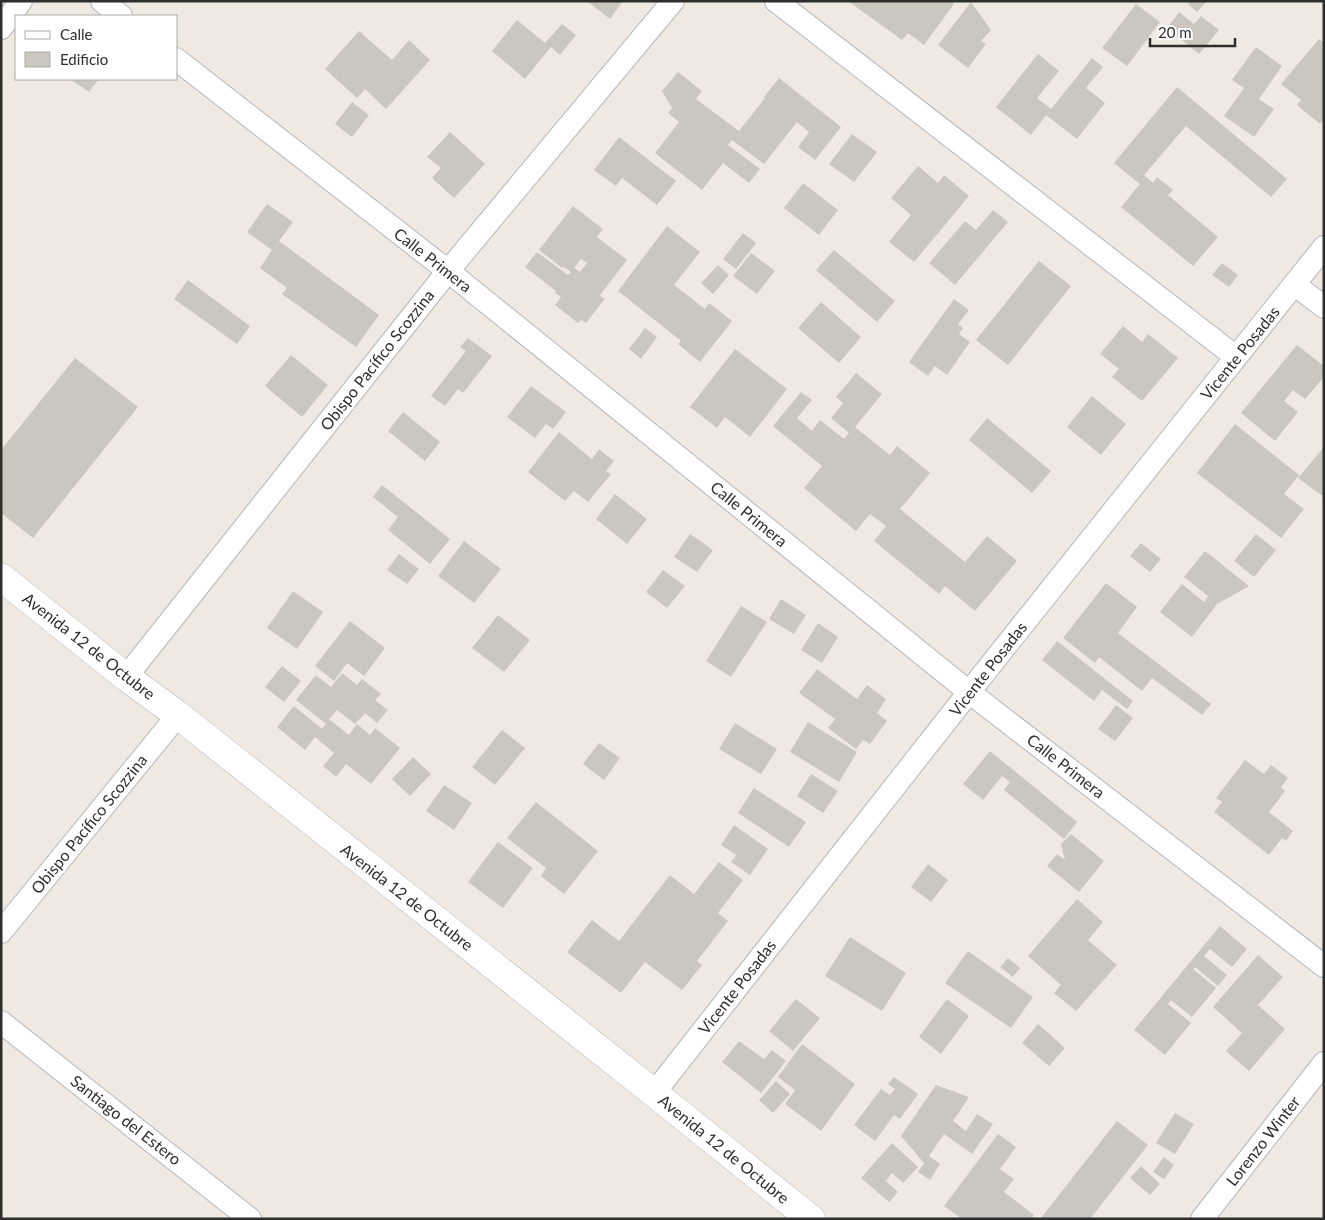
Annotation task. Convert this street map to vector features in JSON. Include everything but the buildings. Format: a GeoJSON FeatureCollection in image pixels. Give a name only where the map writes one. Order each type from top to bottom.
{"type":"FeatureCollection","features":[{"type":"Feature","properties":{"kind":"main road","name":"Avenida 12 de Octubre"},"geometry":{"type":"LineString","coordinates":[[1,577],[178,715],[811,1219]]}},
{"type":"Feature","properties":{"kind":"street"},"geometry":{"type":"LineString","coordinates":[[1,28],[21,1]]}},
{"type":"Feature","properties":{"kind":"street"},"geometry":{"type":"LineString","coordinates":[[102,1],[120,15]]}},
{"type":"Feature","properties":{"kind":"street","name":"Obispo Pacífico Scozzina"},"geometry":{"type":"LineString","coordinates":[[126,676],[448,271],[673,1]]}},
{"type":"Feature","properties":{"kind":"street"},"geometry":{"type":"LineString","coordinates":[[776,1],[1236,358]]}},
{"type":"Feature","properties":{"kind":"street","name":"Calle Primera"},"geometry":{"type":"LineString","coordinates":[[178,61],[448,271],[969,692],[1324,966]]}},
{"type":"Feature","properties":{"kind":"street","name":"Vicente Posadas"},"geometry":{"type":"LineString","coordinates":[[654,1093],[969,692],[1324,247]]}},
{"type":"Feature","properties":{"kind":"street"},"geometry":{"type":"LineString","coordinates":[[1295,284],[1324,307]]}},
{"type":"Feature","properties":{"kind":"street","name":"Obispo Pacífico Scozzina"},"geometry":{"type":"LineString","coordinates":[[1,932],[178,715]]}},
{"type":"Feature","properties":{"kind":"street","name":"Santiago del Estero"},"geometry":{"type":"LineString","coordinates":[[1,1022],[250,1219]]}},
{"type":"Feature","properties":{"kind":"street","name":"Lorenzo Winter"},"geometry":{"type":"LineString","coordinates":[[1202,1219],[1324,1063]]}}]}
